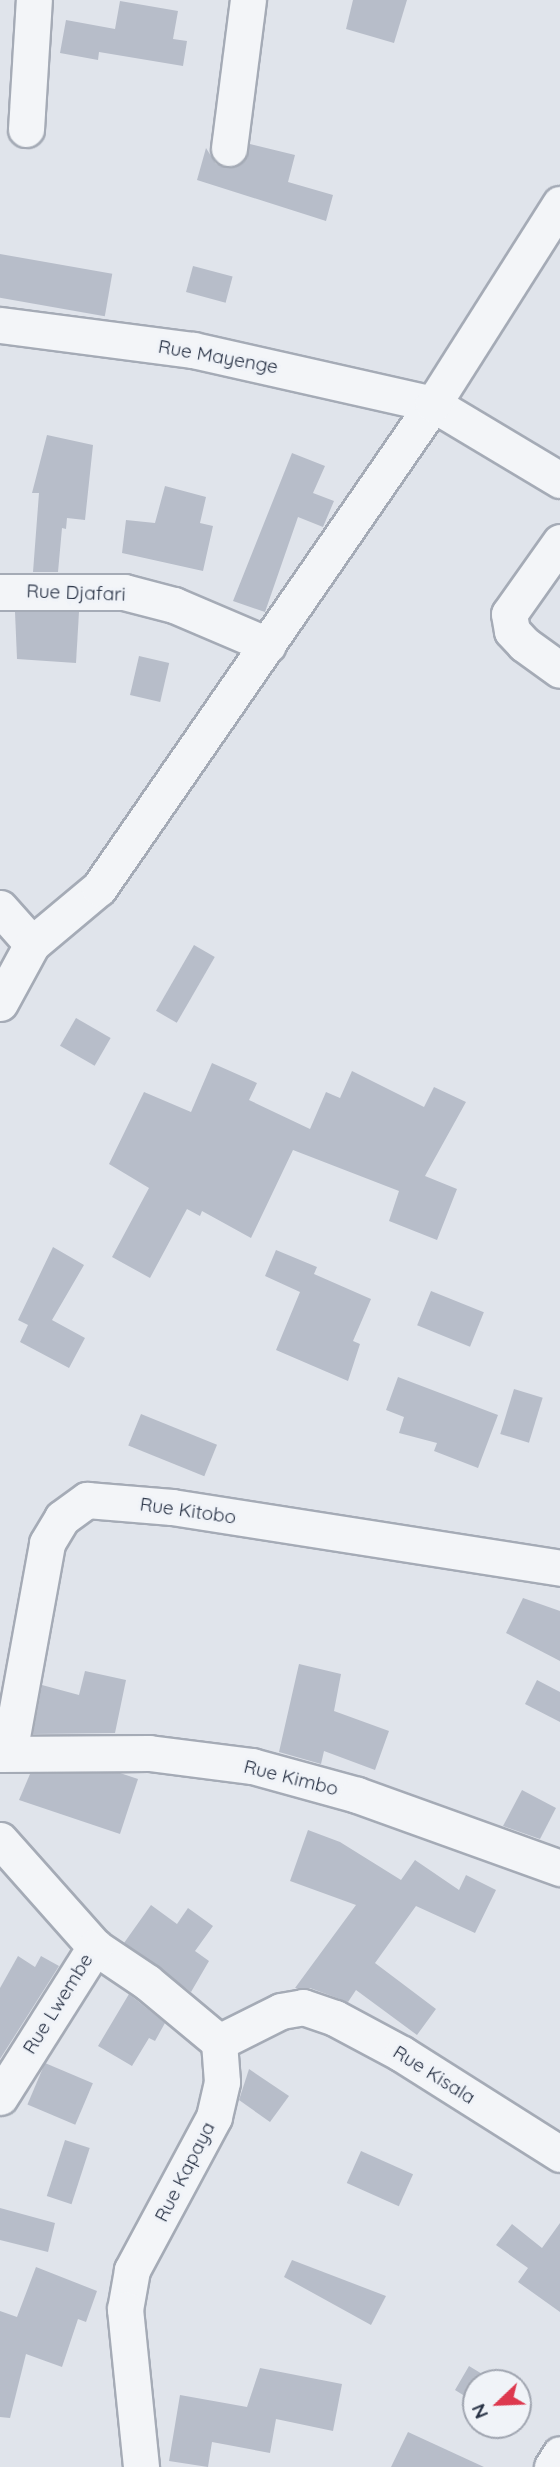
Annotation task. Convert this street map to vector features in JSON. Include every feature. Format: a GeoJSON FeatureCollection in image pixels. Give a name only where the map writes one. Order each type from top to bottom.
{"type":"FeatureCollection","features":[{"type":"Feature","properties":{"kind":"street"},"geometry":{"type":"LineString","coordinates":[[26,129],[34,0]]}},
{"type":"Feature","properties":{"kind":"street"},"geometry":{"type":"LineString","coordinates":[[229,148],[248,0]]}},
{"type":"Feature","properties":{"kind":"street"},"geometry":{"type":"LineString","coordinates":[[0,1003],[32,944],[99,888],[433,404],[560,204]]}},
{"type":"Feature","properties":{"kind":"street","name":"Rue Mayenge"},"geometry":{"type":"LineString","coordinates":[[0,325],[193,350],[433,404],[560,480]]}},
{"type":"Feature","properties":{"kind":"street"},"geometry":{"type":"LineString","coordinates":[[560,542],[509,614],[512,631],[524,644],[560,670]]}},
{"type":"Feature","properties":{"kind":"street","name":"Rue Djafari"},"geometry":{"type":"LineString","coordinates":[[0,592],[124,592],[174,605],[268,645]]}},
{"type":"Feature","properties":{"kind":"street"},"geometry":{"type":"LineString","coordinates":[[0,908],[32,944]]}},
{"type":"Feature","properties":{"kind":"street","name":"Rue Kitobo"},"geometry":{"type":"LineString","coordinates":[[4,1754],[47,1544],[62,1518],[87,1500],[172,1507],[560,1568]]}},
{"type":"Feature","properties":{"kind":"street","name":"Rue Kimbo"},"geometry":{"type":"LineString","coordinates":[[4,1754],[149,1753],[252,1766],[356,1795],[560,1868]]}},
{"type":"Feature","properties":{"kind":"street"},"geometry":{"type":"LineString","coordinates":[[0,1840],[94,1947],[147,1982],[219,2042]]}},
{"type":"Feature","properties":{"kind":"street","name":"Rue Lwembe"},"geometry":{"type":"LineString","coordinates":[[0,2097],[94,1947]]}},
{"type":"Feature","properties":{"kind":"street","name":"Rue Kisala"},"geometry":{"type":"LineString","coordinates":[[219,2042],[281,2011],[303,2007],[335,2018],[402,2054],[560,2154]]}},
{"type":"Feature","properties":{"kind":"street","name":"Rue Kapaya"},"geometry":{"type":"LineString","coordinates":[[141,2467],[125,2309],[129,2283],[132,2270],[214,2117],[222,2082],[219,2042]]}},
{"type":"Feature","properties":{"kind":"street"},"geometry":{"type":"LineString","coordinates":[[552,2467],[560,2454]]}},
{"type":"Feature","properties":{"kind":"building"},"geometry":{"type":"Polygon","coordinates":[[[353,0],[407,0],[394,43],[346,29],[353,0]]]}},
{"type":"Feature","properties":{"kind":"building"},"geometry":{"type":"Polygon","coordinates":[[[120,1],[178,11],[173,39],[187,41],[183,66],[99,52],[98,60],[60,53],[66,20],[115,29],[120,1]]]}},
{"type":"Feature","properties":{"kind":"building"},"geometry":{"type":"Polygon","coordinates":[[[250,144],[295,155],[288,182],[333,195],[326,221],[197,180],[206,148],[216,164],[227,168],[245,161],[250,144]]]}},
{"type":"Feature","properties":{"kind":"building"},"geometry":{"type":"Polygon","coordinates":[[[0,254],[112,274],[105,316],[0,298],[0,254]]]}},
{"type":"Feature","properties":{"kind":"building"},"geometry":{"type":"Polygon","coordinates":[[[193,266],[233,277],[226,303],[186,292],[193,266]]]}},
{"type":"Feature","properties":{"kind":"building"},"geometry":{"type":"Polygon","coordinates":[[[47,435],[93,445],[85,520],[67,518],[66,529],[62,528],[58,572],[33,572],[39,493],[32,493],[47,435]]]}},
{"type":"Feature","properties":{"kind":"building"},"geometry":{"type":"Polygon","coordinates":[[[292,453],[325,466],[313,493],[334,501],[323,527],[298,517],[265,612],[233,601],[292,453]]]}},
{"type":"Feature","properties":{"kind":"building"},"geometry":{"type":"Polygon","coordinates":[[[165,486],[206,497],[200,523],[213,526],[203,571],[122,553],[126,520],[155,523],[165,486]]]}},
{"type":"Feature","properties":{"kind":"building"},"geometry":{"type":"Polygon","coordinates":[[[15,612],[79,612],[76,663],[17,659],[15,612]]]}},
{"type":"Feature","properties":{"kind":"building"},"geometry":{"type":"Polygon","coordinates":[[[139,656],[169,663],[160,702],[130,695],[139,656]]]}},
{"type":"Feature","properties":{"kind":"building"},"geometry":{"type":"Polygon","coordinates":[[[194,945],[215,957],[177,1023],[156,1011],[194,945]]]}},
{"type":"Feature","properties":{"kind":"building"},"geometry":{"type":"Polygon","coordinates":[[[76,1018],[111,1038],[95,1066],[60,1046],[76,1018]]]}},
{"type":"Feature","properties":{"kind":"building"},"geometry":{"type":"Polygon","coordinates":[[[212,1063],[257,1083],[249,1100],[310,1129],[326,1092],[340,1098],[352,1071],[424,1107],[434,1087],[466,1102],[425,1176],[457,1189],[437,1240],[389,1221],[399,1191],[293,1150],[251,1238],[202,1211],[200,1216],[187,1209],[150,1278],[112,1257],[149,1188],[109,1164],[144,1092],[191,1112],[212,1063]]]}},
{"type":"Feature","properties":{"kind":"building"},"geometry":{"type":"Polygon","coordinates":[[[53,1247],[84,1265],[52,1320],[85,1338],[69,1368],[20,1342],[28,1325],[18,1320],[53,1247]]]}},
{"type":"Feature","properties":{"kind":"building"},"geometry":{"type":"Polygon","coordinates":[[[276,1250],[317,1267],[314,1274],[371,1299],[353,1341],[360,1344],[348,1381],[276,1350],[300,1292],[265,1276],[276,1250]]]}},
{"type":"Feature","properties":{"kind":"building"},"geometry":{"type":"Polygon","coordinates":[[[431,1291],[484,1312],[470,1347],[417,1325],[431,1291]]]}},
{"type":"Feature","properties":{"kind":"building"},"geometry":{"type":"Polygon","coordinates":[[[398,1377],[498,1415],[478,1468],[434,1451],[437,1443],[399,1433],[404,1417],[386,1410],[398,1377]]]}},
{"type":"Feature","properties":{"kind":"building"},"geometry":{"type":"Polygon","coordinates":[[[514,1389],[543,1398],[529,1443],[500,1434],[514,1389]]]}},
{"type":"Feature","properties":{"kind":"building"},"geometry":{"type":"Polygon","coordinates":[[[141,1414],[217,1445],[204,1476],[128,1446],[141,1414]]]}},
{"type":"Feature","properties":{"kind":"building"},"geometry":{"type":"Polygon","coordinates":[[[523,1598],[560,1611],[560,1661],[506,1633],[523,1598]]]}},
{"type":"Feature","properties":{"kind":"building"},"geometry":{"type":"Polygon","coordinates":[[[299,1664],[341,1674],[334,1711],[389,1731],[375,1770],[324,1751],[321,1764],[279,1752],[299,1664]]]}},
{"type":"Feature","properties":{"kind":"building"},"geometry":{"type":"Polygon","coordinates":[[[85,1671],[126,1680],[115,1733],[33,1734],[42,1685],[79,1695],[85,1671]]]}},
{"type":"Feature","properties":{"kind":"building"},"geometry":{"type":"Polygon","coordinates":[[[537,1680],[560,1692],[560,1722],[525,1704],[537,1680]]]}},
{"type":"Feature","properties":{"kind":"building"},"geometry":{"type":"Polygon","coordinates":[[[120,1773],[138,1779],[120,1834],[19,1800],[30,1774],[120,1773]]]}},
{"type":"Feature","properties":{"kind":"building"},"geometry":{"type":"Polygon","coordinates":[[[522,1790],[556,1808],[540,1839],[503,1826],[522,1790]]]}},
{"type":"Feature","properties":{"kind":"building"},"geometry":{"type":"Polygon","coordinates":[[[308,1830],[340,1842],[401,1880],[415,1860],[459,1890],[466,1875],[496,1890],[475,1933],[416,1906],[375,1963],[436,2009],[417,2035],[356,1990],[348,2002],[310,1988],[295,1988],[356,1905],[290,1881],[308,1830]]]}},
{"type":"Feature","properties":{"kind":"building"},"geometry":{"type":"Polygon","coordinates":[[[151,1905],[177,1924],[188,1908],[213,1926],[195,1951],[209,1961],[191,1992],[124,1943],[151,1905]]]}},
{"type":"Feature","properties":{"kind":"building"},"geometry":{"type":"Polygon","coordinates":[[[18,1956],[35,1967],[41,1956],[59,1966],[0,2059],[0,1988],[18,1956]]]}},
{"type":"Feature","properties":{"kind":"building"},"geometry":{"type":"Polygon","coordinates":[[[129,1994],[165,2023],[155,2041],[149,2038],[132,2066],[98,2046],[129,1994]]]}},
{"type":"Feature","properties":{"kind":"building"},"geometry":{"type":"Polygon","coordinates":[[[45,2063],[93,2083],[75,2125],[27,2104],[45,2063]]]}},
{"type":"Feature","properties":{"kind":"building"},"geometry":{"type":"Polygon","coordinates":[[[249,2069],[289,2096],[270,2122],[239,2100],[249,2069]]]}},
{"type":"Feature","properties":{"kind":"building"},"geometry":{"type":"Polygon","coordinates":[[[65,2140],[90,2148],[71,2204],[47,2196],[65,2140]]]}},
{"type":"Feature","properties":{"kind":"building"},"geometry":{"type":"Polygon","coordinates":[[[361,2151],[413,2174],[399,2206],[347,2183],[361,2151]]]}},
{"type":"Feature","properties":{"kind":"building"},"geometry":{"type":"Polygon","coordinates":[[[0,2208],[55,2223],[48,2252],[0,2240],[0,2208]]]}},
{"type":"Feature","properties":{"kind":"building"},"geometry":{"type":"Polygon","coordinates":[[[560,2223],[560,2312],[518,2282],[528,2268],[496,2245],[512,2224],[542,2248],[560,2223]]]}},
{"type":"Feature","properties":{"kind":"building"},"geometry":{"type":"Polygon","coordinates":[[[292,2260],[386,2296],[371,2325],[284,2277],[292,2260]]]}},
{"type":"Feature","properties":{"kind":"building"},"geometry":{"type":"Polygon","coordinates":[[[36,2267],[97,2291],[86,2322],[78,2319],[62,2367],[26,2354],[10,2418],[0,2417],[0,2311],[17,2317],[36,2267]]]}},
{"type":"Feature","properties":{"kind":"building"},"geometry":{"type":"Polygon","coordinates":[[[260,2368],[342,2384],[333,2431],[276,2419],[270,2453],[212,2442],[208,2467],[169,2461],[180,2395],[247,2407],[260,2368]]]}},
{"type":"Feature","properties":{"kind":"building"},"geometry":{"type":"Polygon","coordinates":[[[462,2378],[462,2394],[455,2390],[462,2378]]]}},
{"type":"Feature","properties":{"kind":"building"},"geometry":{"type":"Polygon","coordinates":[[[408,2432],[484,2467],[391,2467],[408,2432]]]}}]}
